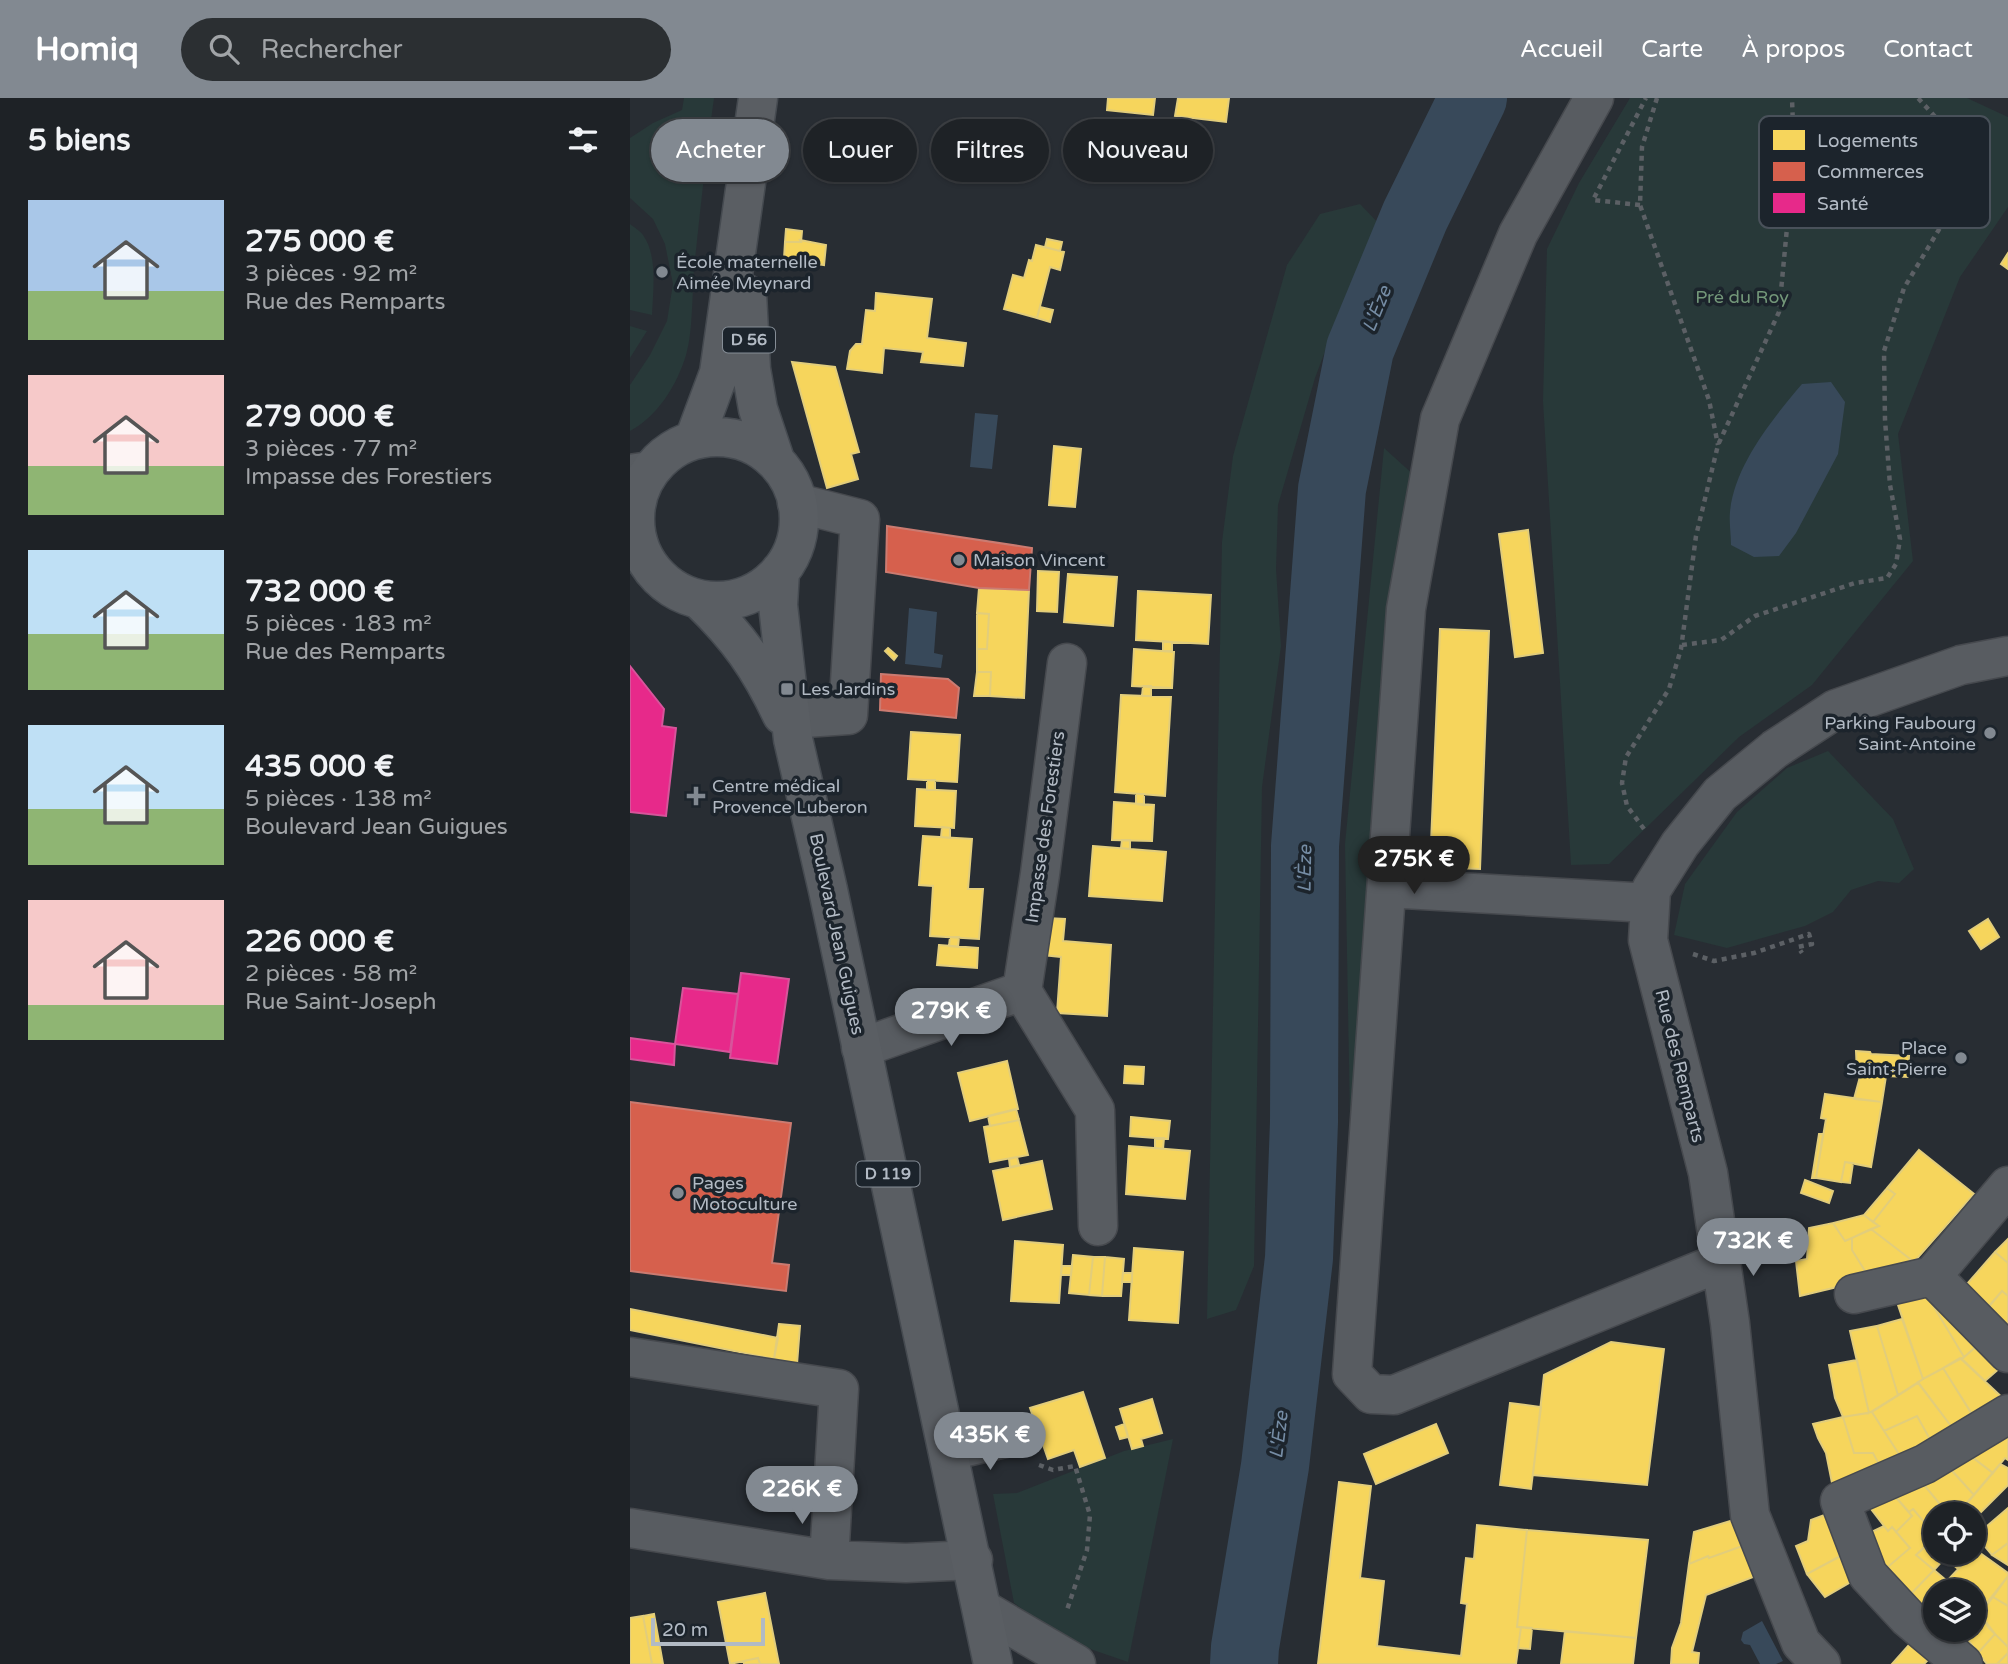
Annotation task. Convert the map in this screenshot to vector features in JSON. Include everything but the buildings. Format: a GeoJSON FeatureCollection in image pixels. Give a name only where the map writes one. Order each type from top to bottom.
{"type":"FeatureCollection","features":[{"type":"Feature","properties":{"kind":"main road","name":"D 56"},"geometry":{"type":"LineString","coordinates":[[694,440],[719,373],[758,98]]}},
{"type":"Feature","properties":{"kind":"main road","name":"D 56"},"geometry":{"type":"LineString","coordinates":[[742,218],[751,369],[758,409],[775,460]]}},
{"type":"Feature","properties":{"kind":"main road"},"geometry":{"type":"LineString","coordinates":[[715,436],[737,439],[758,447],[775,460],[789,479],[797,503],[797,534],[793,550],[780,571],[764,586],[744,597],[722,601],[700,600],[679,592],[661,579],[634,540],[640,473],[677,447],[715,436]]}},
{"type":"Feature","properties":{"kind":"main road","name":"Boulevard Jean Guigues"},"geometry":{"type":"LineString","coordinates":[[780,571],[778,605],[792,729],[973,1560],[993,1664]]}},
{"type":"Feature","properties":{"kind":"main road","name":"Boulevard Jean Guigues"},"geometry":{"type":"LineString","coordinates":[[700,600],[733,633],[761,672],[792,729]]}},
{"type":"Feature","properties":{"kind":"street"},"geometry":{"type":"LineString","coordinates":[[1594,98],[1518,234],[1440,419],[1406,609],[1352,1374],[1371,1394],[1394,1395],[1721,1262]]}},
{"type":"Feature","properties":{"kind":"street"},"geometry":{"type":"LineString","coordinates":[[792,729],[848,715],[860,519],[797,503]]}},
{"type":"Feature","properties":{"kind":"street"},"geometry":{"type":"LineString","coordinates":[[1404,889],[1649,921],[1651,890],[1668,862],[1720,794],[1775,749],[1836,709],[1961,665],[2008,656]]}},
{"type":"Feature","properties":{"kind":"street","name":"Impasse des Forestiers"},"geometry":{"type":"LineString","coordinates":[[1022,991],[1067,663]]}},
{"type":"Feature","properties":{"kind":"street","name":"Rue des Remparts"},"geometry":{"type":"LineString","coordinates":[[1649,921],[1708,1173],[1730,1323],[1750,1515],[1801,1643],[1821,1664]]}},
{"type":"Feature","properties":{"kind":"street"},"geometry":{"type":"LineString","coordinates":[[861,1048],[1022,991],[1095,1110],[1098,1226]]}},
{"type":"Feature","properties":{"kind":"street"},"geometry":{"type":"LineString","coordinates":[[1854,1294],[1931,1276],[2008,1186]]}},
{"type":"Feature","properties":{"kind":"street"},"geometry":{"type":"LineString","coordinates":[[1931,1276],[2008,1353]]}},
{"type":"Feature","properties":{"kind":"street"},"geometry":{"type":"LineString","coordinates":[[630,1357],[839,1389],[829,1560]]}},
{"type":"Feature","properties":{"kind":"street"},"geometry":{"type":"LineString","coordinates":[[1963,1664],[1908,1618],[1868,1575],[1840,1501],[1925,1464],[2008,1414]]}},
{"type":"Feature","properties":{"kind":"street"},"geometry":{"type":"LineString","coordinates":[[949,1451],[1018,1435]]}},
{"type":"Feature","properties":{"kind":"street"},"geometry":{"type":"LineString","coordinates":[[630,1528],[829,1560],[906,1563],[973,1560]]}},
{"type":"Feature","properties":{"kind":"street"},"geometry":{"type":"LineString","coordinates":[[982,1609],[1076,1664]]}},
{"type":"Feature","properties":{"kind":"path"},"geometry":{"type":"LineString","coordinates":[[1640,205],[1592,200],[1646,98]]}},
{"type":"Feature","properties":{"kind":"path"},"geometry":{"type":"LineString","coordinates":[[1657,98],[1642,147],[1640,205],[1709,400],[1718,445]]}},
{"type":"Feature","properties":{"kind":"path"},"geometry":{"type":"LineString","coordinates":[[1792,98],[1793,116]]}},
{"type":"Feature","properties":{"kind":"path"},"geometry":{"type":"LineString","coordinates":[[1918,98],[1934,116]]}},
{"type":"Feature","properties":{"kind":"path"},"geometry":{"type":"LineString","coordinates":[[1668,862],[1626,806],[1622,783],[1626,758],[1669,689],[1682,645],[1696,536],[1718,445],[1779,312],[1787,228]]}},
{"type":"Feature","properties":{"kind":"path"},"geometry":{"type":"LineString","coordinates":[[1682,645],[1721,640],[1755,616],[1855,583],[1887,578],[1896,564],[1900,539],[1889,472],[1884,351],[1904,288],[1940,228]]}},
{"type":"Feature","properties":{"kind":"path"},"geometry":{"type":"LineString","coordinates":[[1649,921],[1714,961],[1755,953],[1809,934],[1812,944],[1798,947],[1802,953]]}},
{"type":"Feature","properties":{"kind":"path"},"geometry":{"type":"LineString","coordinates":[[1018,1435],[1029,1461],[1053,1470],[1075,1466],[1090,1515],[1087,1550],[1066,1615],[1041,1644]]}},
{"type":"Feature","properties":{"kind":"green space","name":"École maternelle Aimée Meynard"},"geometry":{"type":"Polygon","coordinates":[[[684,98],[714,98],[711,119],[662,119],[682,110],[684,98]]]}},
{"type":"Feature","properties":{"kind":"green space","name":"Pré du Roy"},"geometry":{"type":"Polygon","coordinates":[[[1630,98],[1967,98],[2008,117],[2008,207],[1960,277],[1898,434],[1913,561],[1812,685],[1739,737],[1609,864],[1571,865],[1543,401],[1547,249],[1579,183],[1630,98]]]}},
{"type":"Feature","properties":{"kind":"green space","name":"École maternelle Aimée Meynard"},"geometry":{"type":"Polygon","coordinates":[[[651,124],[651,182],[704,182],[688,346],[682,366],[665,399],[649,417],[630,431],[630,385],[650,355],[667,321],[673,284],[665,244],[653,219],[630,198],[630,138],[651,124]]]}},
{"type":"Feature","properties":{"kind":"green space"},"geometry":{"type":"Polygon","coordinates":[[[1360,204],[1386,231],[1348,290],[1315,378],[1278,505],[1276,569],[1281,646],[1262,787],[1254,1266],[1236,1310],[1207,1319],[1222,542],[1233,456],[1287,265],[1320,214],[1360,204]]]}},
{"type":"Feature","properties":{"kind":"green space"},"geometry":{"type":"Polygon","coordinates":[[[630,224],[643,235],[651,253],[654,274],[652,315],[630,310],[630,224]]]}},
{"type":"Feature","properties":{"kind":"green space"},"geometry":{"type":"Polygon","coordinates":[[[630,326],[647,331],[630,358],[630,326]]]}},
{"type":"Feature","properties":{"kind":"green space"},"geometry":{"type":"Polygon","coordinates":[[[1384,448],[1426,486],[1369,1124],[1350,1118],[1345,844],[1384,448]]]}},
{"type":"Feature","properties":{"kind":"green space"},"geometry":{"type":"Polygon","coordinates":[[[1828,751],[1893,819],[1914,869],[1899,883],[1878,881],[1851,890],[1833,912],[1805,926],[1727,948],[1674,935],[1685,884],[1737,812],[1787,768],[1828,751]]]}},
{"type":"Feature","properties":{"kind":"green space"},"geometry":{"type":"Polygon","coordinates":[[[1173,1439],[1128,1662],[1067,1641],[1014,1603],[993,1494],[1017,1493],[1124,1451],[1173,1439]]]}},
{"type":"Feature","properties":{"kind":"water"},"geometry":{"type":"Polygon","coordinates":[[[1831,382],[1845,402],[1838,454],[1796,533],[1779,556],[1754,557],[1731,545],[1730,516],[1733,495],[1747,460],[1779,412],[1802,384],[1831,382]]]}},
{"type":"Feature","properties":{"kind":"water"},"geometry":{"type":"Polygon","coordinates":[[[975,413],[998,415],[992,469],[970,467],[975,413]]]}},
{"type":"Feature","properties":{"kind":"water"},"geometry":{"type":"Polygon","coordinates":[[[909,608],[937,612],[934,653],[943,655],[941,668],[905,664],[909,608]]]}},
{"type":"Feature","properties":{"kind":"water"},"geometry":{"type":"Polygon","coordinates":[[[1762,1621],[1783,1661],[1776,1664],[1760,1664],[1750,1645],[1741,1640],[1743,1632],[1762,1621]]]}},
{"type":"Feature","properties":{"kind":"waterway","name":"L'Èze"},"geometry":{"type":"LineString","coordinates":[[1244,1664],[1275,1466],[1299,1258],[1304,1122],[1305,846],[1332,489],[1360,349],[1415,216],[1473,98]]}},
{"type":"Feature","properties":{"kind":"place","name":"École maternelle Aimée Meynard"},"geometry":{"type":"Point","coordinates":[662,272]}},
{"type":"Feature","properties":{"kind":"place","name":"Maison Vincent"},"geometry":{"type":"Point","coordinates":[959,560]}},
{"type":"Feature","properties":{"kind":"place","name":"Les Jardins"},"geometry":{"type":"Point","coordinates":[787,689]}},
{"type":"Feature","properties":{"kind":"place","name":"Parking Faubourg Saint-Antoine"},"geometry":{"type":"Point","coordinates":[1990,733]}},
{"type":"Feature","properties":{"kind":"place","name":"Centre médical Provence Luberon"},"geometry":{"type":"Point","coordinates":[696,796]}},
{"type":"Feature","properties":{"kind":"place","name":"Place Saint-Pierre"},"geometry":{"type":"Point","coordinates":[1961,1058]}},
{"type":"Feature","properties":{"kind":"place","name":"Pages Motoculture"},"geometry":{"type":"Point","coordinates":[678,1193]}}]}
